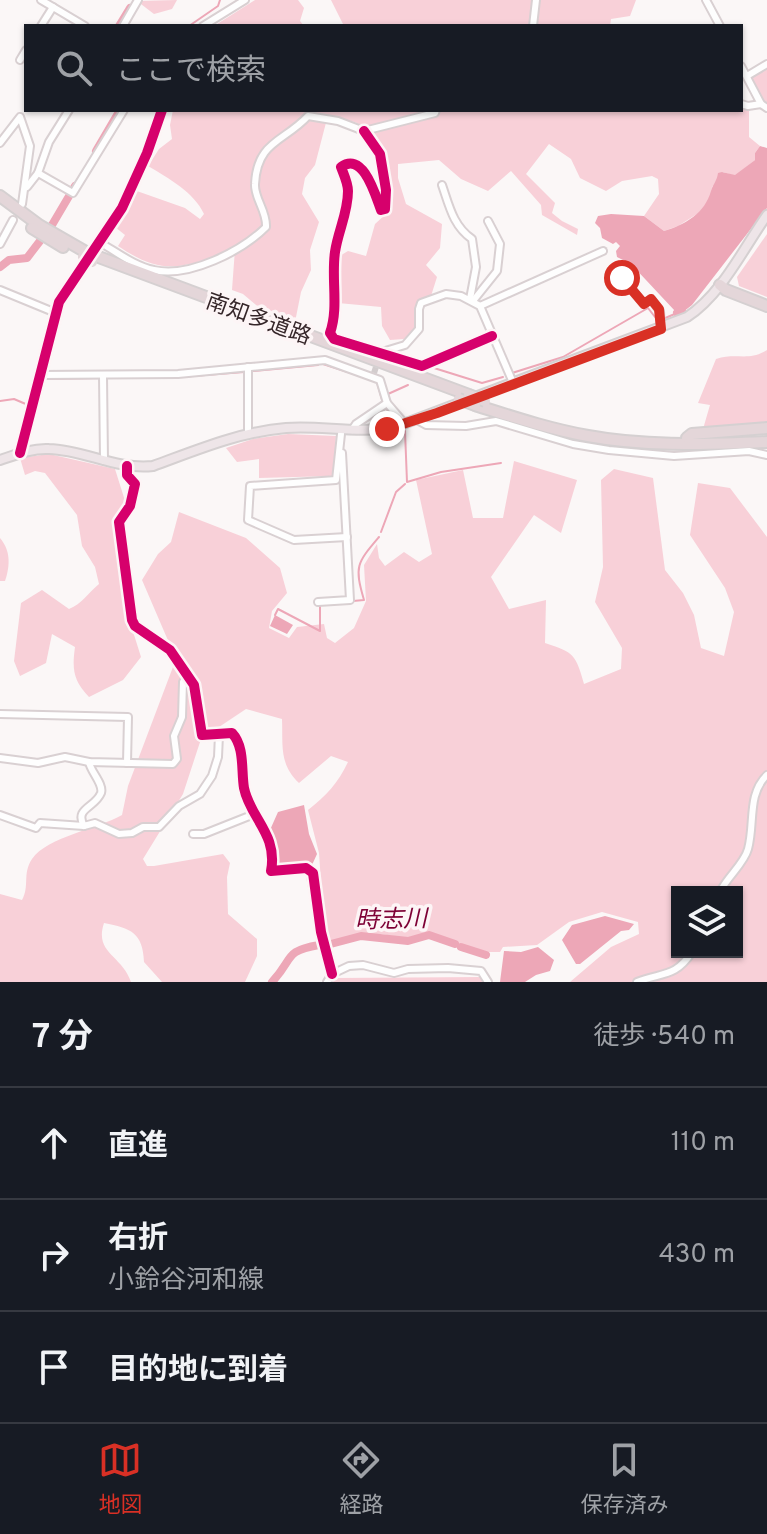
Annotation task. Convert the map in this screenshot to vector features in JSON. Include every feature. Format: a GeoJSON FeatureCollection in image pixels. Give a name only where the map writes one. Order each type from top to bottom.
{"type":"FeatureCollection","features":[{"type":"Feature","properties":{"kind":"highway","name":"南知多道路"},"geometry":{"type":"LineString","coordinates":[[0,196],[89,257]]}},
{"type":"Feature","properties":{"kind":"highway","name":"南知多道路"},"geometry":{"type":"LineString","coordinates":[[0,205],[34,229],[89,257],[548,428],[612,440],[666,444],[767,442]]}},
{"type":"Feature","properties":{"kind":"highway"},"geometry":{"type":"LineString","coordinates":[[720,285],[767,304]]}},
{"type":"Feature","properties":{"kind":"highway","name":"南知多道路"},"geometry":{"type":"LineString","coordinates":[[472,400],[562,425],[635,436],[767,435]]}},
{"type":"Feature","properties":{"kind":"highway"},"geometry":{"type":"LineString","coordinates":[[687,438],[692,434],[767,428]]}},
{"type":"Feature","properties":{"kind":"main road"},"geometry":{"type":"LineString","coordinates":[[0,460],[20,453],[49,449],[127,466],[153,466],[248,433],[288,428],[341,432],[387,429],[405,424],[661,329],[700,309],[767,215]]}},
{"type":"Feature","properties":{"kind":"street"},"geometry":{"type":"LineString","coordinates":[[41,0],[82,24]]}},
{"type":"Feature","properties":{"kind":"street"},"geometry":{"type":"LineString","coordinates":[[124,24],[138,0]]}},
{"type":"Feature","properties":{"kind":"street"},"geometry":{"type":"LineString","coordinates":[[206,24],[245,0]]}},
{"type":"Feature","properties":{"kind":"street"},"geometry":{"type":"LineString","coordinates":[[533,24],[536,0]]}},
{"type":"Feature","properties":{"kind":"street"},"geometry":{"type":"LineString","coordinates":[[706,0],[719,24]]}},
{"type":"Feature","properties":{"kind":"street"},"geometry":{"type":"LineString","coordinates":[[42,24],[53,7]]}},
{"type":"Feature","properties":{"kind":"street"},"geometry":{"type":"LineString","coordinates":[[20,60],[24,53]]}},
{"type":"Feature","properties":{"kind":"street"},"geometry":{"type":"LineString","coordinates":[[747,76],[767,64]]}},
{"type":"Feature","properties":{"kind":"street"},"geometry":{"type":"LineString","coordinates":[[743,69],[764,106]]}},
{"type":"Feature","properties":{"kind":"street"},"geometry":{"type":"LineString","coordinates":[[743,104],[764,106]]}},
{"type":"Feature","properties":{"kind":"street"},"geometry":{"type":"LineString","coordinates":[[26,189],[38,173],[49,142],[68,112]]}},
{"type":"Feature","properties":{"kind":"street"},"geometry":{"type":"LineString","coordinates":[[38,173],[71,192],[123,112]]}},
{"type":"Feature","properties":{"kind":"street"},"geometry":{"type":"LineString","coordinates":[[20,453],[56,313],[65,291],[122,208],[161,112]]}},
{"type":"Feature","properties":{"kind":"street"},"geometry":{"type":"LineString","coordinates":[[364,131],[435,112]]}},
{"type":"Feature","properties":{"kind":"street"},"geometry":{"type":"LineString","coordinates":[[99,242],[156,271],[175,272],[232,253],[254,240],[266,227],[267,216],[254,186],[262,154],[267,147],[297,128],[308,116],[338,121],[364,131],[380,154],[386,190],[385,209],[381,210],[361,167],[349,163],[341,167],[348,187],[347,214],[338,232],[334,255],[335,318],[330,333],[334,339],[422,366],[492,336]]}},
{"type":"Feature","properties":{"kind":"street"},"geometry":{"type":"LineString","coordinates":[[0,143],[20,117],[30,146],[22,204]]}},
{"type":"Feature","properties":{"kind":"street"},"geometry":{"type":"LineString","coordinates":[[442,185],[462,232],[472,239],[476,267],[474,302],[514,385]]}},
{"type":"Feature","properties":{"kind":"street"},"geometry":{"type":"LineString","coordinates":[[0,219],[11,223],[0,244]]}},
{"type":"Feature","properties":{"kind":"street"},"geometry":{"type":"LineString","coordinates":[[474,302],[497,271],[500,244],[488,221]]}},
{"type":"Feature","properties":{"kind":"street"},"geometry":{"type":"LineString","coordinates":[[381,354],[405,345],[419,329],[421,303],[446,294],[474,302],[603,251]]}},
{"type":"Feature","properties":{"kind":"street"},"geometry":{"type":"LineString","coordinates":[[622,278],[644,304],[651,299],[659,309],[661,329]]}},
{"type":"Feature","properties":{"kind":"street"},"geometry":{"type":"LineString","coordinates":[[0,290],[56,313]]}},
{"type":"Feature","properties":{"kind":"street"},"geometry":{"type":"LineString","coordinates":[[40,375],[178,374],[325,360],[373,374],[380,380],[387,403],[405,424]]}},
{"type":"Feature","properties":{"kind":"street"},"geometry":{"type":"LineString","coordinates":[[248,367],[248,433]]}},
{"type":"Feature","properties":{"kind":"street"},"geometry":{"type":"LineString","coordinates":[[103,376],[104,461]]}},
{"type":"Feature","properties":{"kind":"street"},"geometry":{"type":"LineString","coordinates":[[352,430],[387,403]]}},
{"type":"Feature","properties":{"kind":"street"},"geometry":{"type":"LineString","coordinates":[[417,420],[426,425],[466,426],[496,421],[573,444],[609,450],[674,456],[749,451],[767,455]]}},
{"type":"Feature","properties":{"kind":"street"},"geometry":{"type":"LineString","coordinates":[[318,602],[350,600],[341,432]]}},
{"type":"Feature","properties":{"kind":"street"},"geometry":{"type":"LineString","coordinates":[[341,432],[336,480],[250,486],[248,520],[294,540],[347,537]]}},
{"type":"Feature","properties":{"kind":"street"},"geometry":{"type":"LineString","coordinates":[[127,466],[127,475],[135,484],[130,506],[119,522],[132,620],[135,626],[170,650],[194,685],[202,735],[236,735],[245,791],[274,854],[271,871],[306,868],[313,873],[321,932],[332,974]]}},
{"type":"Feature","properties":{"kind":"street"},"geometry":{"type":"LineString","coordinates":[[0,758],[38,763],[65,757],[89,762],[173,764],[177,759],[174,736],[182,717],[183,682],[187,676]]}},
{"type":"Feature","properties":{"kind":"street"},"geometry":{"type":"LineString","coordinates":[[0,714],[128,717],[127,763]]}},
{"type":"Feature","properties":{"kind":"street"},"geometry":{"type":"LineString","coordinates":[[0,815],[36,828],[40,823],[84,826],[95,823],[119,834],[132,833],[143,827],[159,827],[179,806],[200,794],[212,776],[218,757],[219,735]]}},
{"type":"Feature","properties":{"kind":"street"},"geometry":{"type":"LineString","coordinates":[[84,826],[81,814],[101,789],[89,762]]}},
{"type":"Feature","properties":{"kind":"street"},"geometry":{"type":"LineString","coordinates":[[723,886],[747,853],[753,825],[752,806],[767,775]]}},
{"type":"Feature","properties":{"kind":"street"},"geometry":{"type":"LineString","coordinates":[[193,834],[204,834],[257,813]]}},
{"type":"Feature","properties":{"kind":"street"},"geometry":{"type":"LineString","coordinates":[[637,982],[673,972],[688,958]]}},
{"type":"Feature","properties":{"kind":"street"},"geometry":{"type":"LineString","coordinates":[[327,982],[332,974],[349,966],[363,965],[394,973],[408,969],[448,968],[481,971],[488,982]]}},
{"type":"Feature","properties":{"kind":"shaded area"},"geometry":{"type":"Polygon","coordinates":[[[177,0],[172,9],[154,14],[137,1],[177,0]]]}},
{"type":"Feature","properties":{"kind":"shaded area"},"geometry":{"type":"Polygon","coordinates":[[[255,0],[298,0],[304,8],[300,21],[302,24],[217,24],[255,0]]]}},
{"type":"Feature","properties":{"kind":"shaded area"},"geometry":{"type":"Polygon","coordinates":[[[331,0],[636,0],[630,16],[611,19],[610,24],[343,24],[331,0]]]}},
{"type":"Feature","properties":{"kind":"shaded area"},"geometry":{"type":"Polygon","coordinates":[[[767,67],[767,105],[749,78],[767,67]]]}},
{"type":"Feature","properties":{"kind":"shaded area"},"geometry":{"type":"Polygon","coordinates":[[[743,108],[749,110],[749,137],[760,146],[755,160],[735,176],[723,172],[712,187],[710,200],[697,214],[664,231],[644,216],[659,194],[658,179],[652,176],[622,181],[606,191],[580,178],[571,159],[549,144],[526,174],[555,203],[552,213],[578,229],[577,235],[542,215],[541,205],[511,171],[488,191],[461,179],[439,160],[398,164],[398,178],[406,204],[442,224],[440,248],[426,265],[437,277],[431,296],[420,301],[415,313],[417,325],[404,339],[390,340],[382,326],[381,307],[338,303],[338,257],[348,251],[366,256],[375,224],[388,212],[386,166],[379,144],[365,127],[328,115],[315,165],[305,178],[302,194],[319,222],[310,250],[311,270],[301,292],[295,322],[269,316],[243,294],[232,290],[235,249],[202,261],[162,266],[134,256],[118,246],[125,235],[115,227],[134,190],[185,208],[200,219],[204,214],[187,192],[148,166],[159,149],[172,139],[173,112],[743,112],[743,108]]]}},
{"type":"Feature","properties":{"kind":"shaded area"},"geometry":{"type":"Polygon","coordinates":[[[760,146],[767,148],[767,208],[692,305],[683,312],[675,311],[631,264],[617,257],[616,251],[620,246],[602,238],[600,228],[595,223],[598,216],[644,216],[664,231],[679,225],[704,206],[718,173],[735,175],[755,160],[760,146]]]}},
{"type":"Feature","properties":{"kind":"shaded area"},"geometry":{"type":"Polygon","coordinates":[[[767,234],[767,297],[739,286],[737,277],[767,234]]]}},
{"type":"Feature","properties":{"kind":"shaded area"},"geometry":{"type":"Polygon","coordinates":[[[767,350],[767,425],[703,429],[710,405],[698,403],[716,359],[760,354],[767,350]]]}},
{"type":"Feature","properties":{"kind":"shaded area"},"geometry":{"type":"Polygon","coordinates":[[[288,434],[336,436],[333,476],[259,478],[259,459],[237,462],[226,448],[253,439],[288,434]]]}},
{"type":"Feature","properties":{"kind":"shaded area"},"geometry":{"type":"Polygon","coordinates":[[[49,454],[115,469],[126,504],[117,523],[130,622],[141,657],[123,680],[89,697],[75,674],[75,647],[52,634],[46,663],[20,676],[14,661],[21,603],[42,590],[69,609],[99,584],[95,567],[82,546],[77,515],[45,473],[35,471],[25,475],[20,458],[49,454]]]}},
{"type":"Feature","properties":{"kind":"shaded area"},"geometry":{"type":"Polygon","coordinates":[[[514,461],[577,480],[561,533],[534,515],[491,577],[509,609],[546,600],[545,643],[572,656],[584,684],[621,669],[622,648],[595,602],[603,567],[601,480],[614,469],[653,478],[665,570],[683,593],[694,615],[701,648],[724,656],[734,612],[725,588],[690,535],[698,483],[730,488],[767,537],[767,982],[570,982],[611,947],[639,934],[638,922],[602,912],[569,922],[537,945],[503,947],[500,952],[464,952],[429,932],[407,939],[382,934],[325,942],[319,853],[308,810],[331,789],[348,762],[331,756],[299,783],[285,762],[282,719],[246,709],[201,739],[183,794],[143,859],[147,866],[154,866],[223,854],[230,863],[227,877],[228,914],[257,939],[257,956],[245,982],[162,982],[144,962],[138,938],[122,927],[104,923],[102,933],[106,948],[131,982],[0,982],[0,894],[22,900],[29,864],[39,851],[122,815],[128,786],[176,659],[142,580],[158,554],[171,542],[179,512],[246,538],[280,568],[287,593],[272,611],[269,628],[289,638],[297,627],[324,624],[327,638],[335,643],[354,628],[366,601],[364,565],[377,544],[379,558],[385,566],[404,552],[419,562],[432,554],[416,480],[463,470],[473,518],[503,518],[514,461]]]}},
{"type":"Feature","properties":{"kind":"shaded area"},"geometry":{"type":"Polygon","coordinates":[[[0,538],[8,559],[5,581],[0,581],[0,538]]]}},
{"type":"Feature","properties":{"kind":"shaded area"},"geometry":{"type":"Polygon","coordinates":[[[275,615],[293,625],[287,634],[270,626],[275,615]]]}},
{"type":"Feature","properties":{"kind":"shaded area"},"geometry":{"type":"Polygon","coordinates":[[[304,805],[309,834],[317,854],[312,865],[275,869],[278,854],[270,830],[278,812],[304,805]]]}},
{"type":"Feature","properties":{"kind":"shaded area"},"geometry":{"type":"Polygon","coordinates":[[[605,916],[634,924],[576,964],[562,940],[572,925],[605,916]]]}},
{"type":"Feature","properties":{"kind":"shaded area"},"geometry":{"type":"Polygon","coordinates":[[[538,947],[554,960],[550,971],[525,982],[500,982],[504,951],[521,952],[538,947]]]}},
{"type":"Feature","properties":{"kind":"shaded area"},"geometry":{"type":"Polygon","coordinates":[[[482,977],[485,982],[332,982],[335,978],[482,977]]]}},
{"type":"Feature","properties":{"kind":"waterway"},"geometry":{"type":"LineString","coordinates":[[192,24],[218,6],[220,0]]}},
{"type":"Feature","properties":{"kind":"waterway"},"geometry":{"type":"LineString","coordinates":[[120,24],[130,8]]}},
{"type":"Feature","properties":{"kind":"waterway"},"geometry":{"type":"LineString","coordinates":[[96,151],[119,112]]}},
{"type":"Feature","properties":{"kind":"waterway"},"geometry":{"type":"LineString","coordinates":[[52,225],[75,186]]}},
{"type":"Feature","properties":{"kind":"waterway"},"geometry":{"type":"LineString","coordinates":[[0,267],[9,260],[27,258],[40,241]]}},
{"type":"Feature","properties":{"kind":"waterway"},"geometry":{"type":"LineString","coordinates":[[512,373],[563,357],[648,308],[655,317]]}},
{"type":"Feature","properties":{"kind":"waterway"},"geometry":{"type":"LineString","coordinates":[[677,313],[682,311]]}},
{"type":"Feature","properties":{"kind":"waterway"},"geometry":{"type":"LineString","coordinates":[[663,319],[677,313]]}},
{"type":"Feature","properties":{"kind":"waterway"},"geometry":{"type":"LineString","coordinates":[[323,364],[360,376]]}},
{"type":"Feature","properties":{"kind":"waterway"},"geometry":{"type":"LineString","coordinates":[[253,371],[318,365]]}},
{"type":"Feature","properties":{"kind":"waterway"},"geometry":{"type":"LineString","coordinates":[[422,372],[428,367],[434,368],[482,383],[503,377]]}},
{"type":"Feature","properties":{"kind":"waterway"},"geometry":{"type":"LineString","coordinates":[[180,377],[244,372]]}},
{"type":"Feature","properties":{"kind":"waterway"},"geometry":{"type":"LineString","coordinates":[[37,407],[44,379],[100,378]]}},
{"type":"Feature","properties":{"kind":"waterway"},"geometry":{"type":"LineString","coordinates":[[107,378],[175,378]]}},
{"type":"Feature","properties":{"kind":"waterway"},"geometry":{"type":"LineString","coordinates":[[377,382],[383,403]]}},
{"type":"Feature","properties":{"kind":"waterway"},"geometry":{"type":"LineString","coordinates":[[388,394],[408,385]]}},
{"type":"Feature","properties":{"kind":"waterway"},"geometry":{"type":"LineString","coordinates":[[0,401],[14,399],[28,405]]}},
{"type":"Feature","properties":{"kind":"waterway"},"geometry":{"type":"LineString","coordinates":[[385,407],[397,421]]}},
{"type":"Feature","properties":{"kind":"waterway"},"geometry":{"type":"LineString","coordinates":[[405,431],[407,482],[441,472],[501,463]]}},
{"type":"Feature","properties":{"kind":"waterway"},"geometry":{"type":"LineString","coordinates":[[381,532],[396,492],[405,484]]}},
{"type":"Feature","properties":{"kind":"waterway"},"geometry":{"type":"LineString","coordinates":[[353,601],[364,600],[359,579],[360,566],[379,537]]}},
{"type":"Feature","properties":{"kind":"waterway"},"geometry":{"type":"LineString","coordinates":[[275,615],[278,609],[320,631],[320,606]]}},
{"type":"Feature","properties":{"kind":"waterway"},"geometry":{"type":"LineString","coordinates":[[307,876],[319,945]]}},
{"type":"Feature","properties":{"kind":"waterway","name":"時志川"},"geometry":{"type":"LineString","coordinates":[[327,945],[361,936],[408,941],[429,935],[455,944]]}},
{"type":"Feature","properties":{"kind":"waterway","name":"時志川"},"geometry":{"type":"LineString","coordinates":[[272,982],[294,953],[319,945]]}},
{"type":"Feature","properties":{"kind":"waterway","name":"時志川"},"geometry":{"type":"LineString","coordinates":[[461,947],[486,955]]}},
{"type":"Feature","properties":{"kind":"tunnel"},"geometry":{"type":"LineString","coordinates":[[374,373],[379,358]]}},
{"type":"Feature","properties":{"kind":"cycle path"},"geometry":{"type":"LineString","coordinates":[[20,453],[59,302],[122,208],[161,112]]}},
{"type":"Feature","properties":{"kind":"cycle path"},"geometry":{"type":"LineString","coordinates":[[364,131],[380,154],[386,190],[385,209],[381,210],[362,169],[349,164],[341,167],[348,199],[335,252],[334,313],[330,333],[334,339],[422,366],[492,336]]}},
{"type":"Feature","properties":{"kind":"cycle path"},"geometry":{"type":"LineString","coordinates":[[127,466],[127,475],[135,484],[130,506],[119,522],[132,620],[135,626],[170,650],[194,685],[202,735],[232,733],[236,739],[241,752],[247,799],[271,847],[271,871],[306,868],[313,873],[321,932],[332,974]]}},
{"type":"Feature","properties":{"kind":"route"},"geometry":{"type":"LineString","coordinates":[[387,429],[661,329],[659,309],[651,299],[644,304],[622,278]]}}]}
